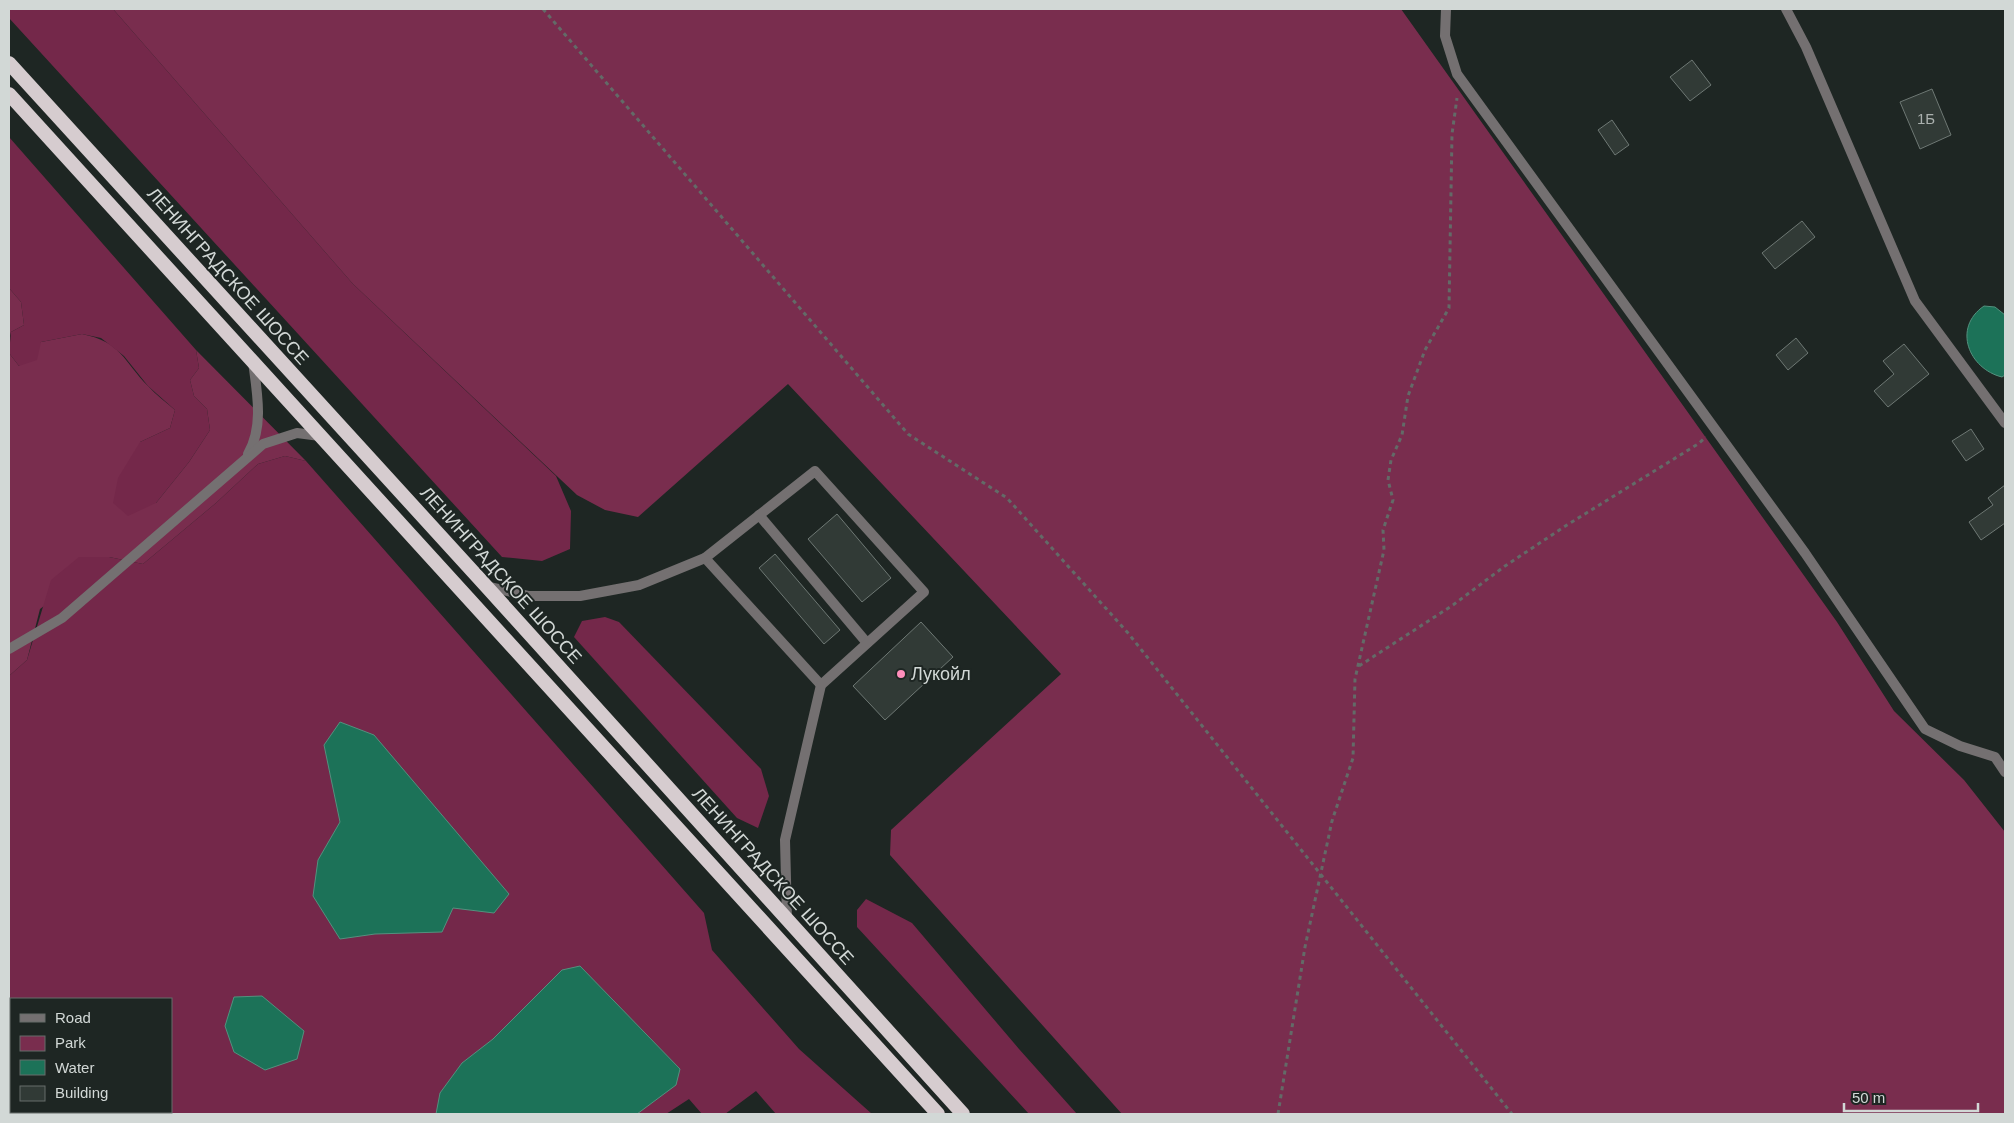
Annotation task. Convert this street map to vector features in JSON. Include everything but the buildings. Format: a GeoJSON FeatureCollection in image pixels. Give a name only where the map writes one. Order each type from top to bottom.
{"type":"FeatureCollection","features":[{"type":"Feature","properties":{"kind":"highway","name":"ЛЕНИНГРАДСКОЕ ШОССЕ"},"geometry":{"type":"LineString","coordinates":[[9,63],[486,586],[963,1114]]}},
{"type":"Feature","properties":{"kind":"highway"},"geometry":{"type":"LineString","coordinates":[[9,94],[933,1112]]}},
{"type":"Feature","properties":{"kind":"street"},"geometry":{"type":"LineString","coordinates":[[1446,9],[1445,36],[1457,74],[1713,429],[1805,553],[1925,729],[1960,746],[1995,757],[2005,772]]}},
{"type":"Feature","properties":{"kind":"street"},"geometry":{"type":"LineString","coordinates":[[1786,9],[1810,56],[1915,301],[2005,423]]}},
{"type":"Feature","properties":{"kind":"street"},"geometry":{"type":"LineString","coordinates":[[244,461],[254,445],[258,429],[253,362]]}},
{"type":"Feature","properties":{"kind":"street"},"geometry":{"type":"LineString","coordinates":[[9,649],[62,618],[263,444],[297,433],[320,436]]}},
{"type":"Feature","properties":{"kind":"street"},"geometry":{"type":"LineString","coordinates":[[486,586],[529,596],[580,596],[639,585],[705,558],[815,470],[924,592],[821,685],[785,840],[787,919]]}},
{"type":"Feature","properties":{"kind":"street"},"geometry":{"type":"LineString","coordinates":[[758,515],[867,642]]}},
{"type":"Feature","properties":{"kind":"street"},"geometry":{"type":"LineString","coordinates":[[705,558],[821,685]]}},
{"type":"Feature","properties":{"kind":"path"},"geometry":{"type":"LineString","coordinates":[[543,9],[908,434],[1007,498],[1128,633],[1512,1114]]}},
{"type":"Feature","properties":{"kind":"path"},"geometry":{"type":"LineString","coordinates":[[1278,1114],[1305,947],[1322,876],[1332,821],[1353,758],[1355,679],[1384,550],[1383,530],[1393,500],[1388,480],[1391,460],[1402,435],[1408,396],[1425,350],[1449,308],[1452,134],[1455,102],[1464,83]]}},
{"type":"Feature","properties":{"kind":"path"},"geometry":{"type":"LineString","coordinates":[[1359,666],[1453,605],[1567,525],[1698,444],[1713,429]]}},
{"type":"Feature","properties":{"kind":"green space"},"geometry":{"type":"Polygon","coordinates":[[[113,9],[1401,9],[1837,622],[1894,711],[1964,780],[2005,832],[2005,1114],[1122,1114],[890,855],[891,830],[1061,674],[788,384],[638,517],[605,510],[577,495],[353,284],[113,9]]]}},
{"type":"Feature","properties":{"kind":"green space"},"geometry":{"type":"Polygon","coordinates":[[[9,288],[21,302],[24,325],[11,332],[9,340],[9,288]]]}},
{"type":"Feature","properties":{"kind":"green space"},"geometry":{"type":"Polygon","coordinates":[[[82,334],[106,342],[114,347],[151,389],[175,410],[170,428],[140,442],[156,503],[189,462],[210,430],[207,409],[194,396],[190,380],[199,368],[196,350],[306,461],[285,456],[258,464],[216,503],[143,564],[109,557],[40,609],[27,660],[9,676],[9,353],[19,366],[41,342],[82,334]]]}},
{"type":"Feature","properties":{"kind":"shaded area"},"geometry":{"type":"Polygon","coordinates":[[[9,9],[113,9],[353,284],[556,476],[571,511],[570,549],[542,561],[502,557],[9,18],[9,9]]]}},
{"type":"Feature","properties":{"kind":"shaded area"},"geometry":{"type":"Polygon","coordinates":[[[9,137],[196,350],[199,368],[190,380],[194,396],[207,409],[210,430],[189,462],[156,503],[128,516],[113,503],[118,478],[140,442],[170,428],[175,410],[148,386],[124,356],[101,338],[82,334],[41,342],[37,360],[19,366],[9,353],[11,332],[24,325],[21,302],[9,288],[9,137]]]}},
{"type":"Feature","properties":{"kind":"shaded area"},"geometry":{"type":"Polygon","coordinates":[[[285,456],[306,461],[704,913],[712,950],[799,1049],[872,1114],[776,1114],[756,1091],[725,1114],[702,1114],[689,1099],[666,1114],[9,1114],[9,676],[27,660],[51,580],[79,557],[109,557],[143,564],[216,503],[258,464],[285,456]]]}},
{"type":"Feature","properties":{"kind":"shaded area"},"geometry":{"type":"Polygon","coordinates":[[[605,617],[619,622],[761,769],[769,796],[758,828],[737,818],[574,637],[582,621],[605,617]]]}},
{"type":"Feature","properties":{"kind":"shaded area"},"geometry":{"type":"Polygon","coordinates":[[[866,899],[912,923],[1077,1114],[1029,1114],[857,927],[857,910],[866,899]]]}},
{"type":"Feature","properties":{"kind":"water"},"geometry":{"type":"Polygon","coordinates":[[[1984,306],[1995,307],[2005,315],[2005,375],[2002,377],[1990,373],[1981,366],[1973,357],[1969,347],[1967,336],[1969,325],[1974,315],[1984,306]]]}},
{"type":"Feature","properties":{"kind":"water"},"geometry":{"type":"Polygon","coordinates":[[[340,722],[374,735],[509,894],[494,913],[453,908],[442,932],[375,934],[340,939],[313,896],[318,860],[340,822],[324,745],[340,722]]]}},
{"type":"Feature","properties":{"kind":"water"},"geometry":{"type":"Polygon","coordinates":[[[580,966],[680,1069],[676,1085],[637,1114],[436,1114],[440,1093],[462,1063],[493,1039],[562,970],[580,966]]]}},
{"type":"Feature","properties":{"kind":"water"},"geometry":{"type":"Polygon","coordinates":[[[262,996],[304,1031],[297,1059],[265,1070],[234,1052],[225,1026],[234,997],[262,996]]]}},
{"type":"Feature","properties":{"kind":"place","name":"Лукойл"},"geometry":{"type":"Point","coordinates":[901,674]}}]}
